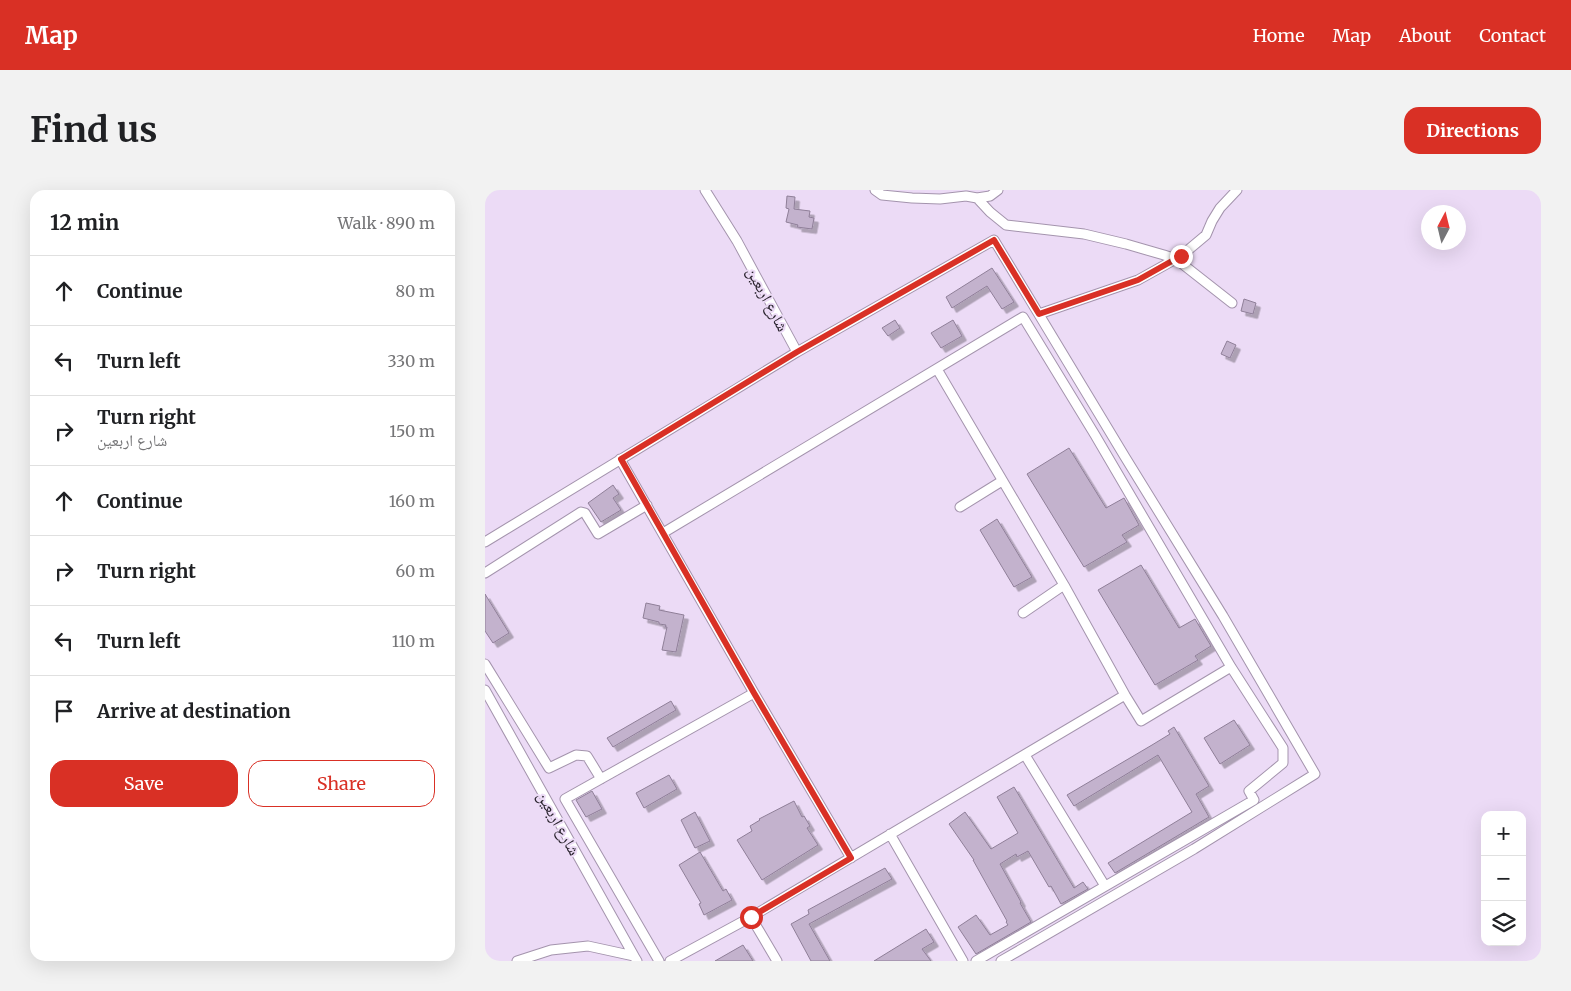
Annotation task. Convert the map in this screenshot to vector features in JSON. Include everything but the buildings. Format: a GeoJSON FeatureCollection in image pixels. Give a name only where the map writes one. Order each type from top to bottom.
{"type":"FeatureCollection","features":[{"type":"Feature","properties":{"kind":"street","name":"شارع اربعين"},"geometry":{"type":"LineString","coordinates":[[705,190],[737,241],[797,352]]}},
{"type":"Feature","properties":{"kind":"street"},"geometry":{"type":"LineString","coordinates":[[875,190],[882,195],[940,199],[990,196],[998,190]]}},
{"type":"Feature","properties":{"kind":"street"},"geometry":{"type":"LineString","coordinates":[[1039,314],[1138,280],[1176,259],[1206,234],[1220,208],[1237,190]]}},
{"type":"Feature","properties":{"kind":"street"},"geometry":{"type":"LineString","coordinates":[[977,198],[990,212],[1007,225],[1084,234],[1176,259],[1232,303]]}},
{"type":"Feature","properties":{"kind":"street"},"geometry":{"type":"LineString","coordinates":[[485,542],[797,352],[994,240],[1223,616],[1315,774],[1194,849],[1001,961]]}},
{"type":"Feature","properties":{"kind":"street"},"geometry":{"type":"LineString","coordinates":[[663,533],[1023,318],[1095,435],[1231,667],[1283,748],[1283,763],[1249,791],[1254,800],[976,961]]}},
{"type":"Feature","properties":{"kind":"street"},"geometry":{"type":"LineString","coordinates":[[937,369],[1064,585],[1141,721],[1231,667]]}},
{"type":"Feature","properties":{"kind":"street"},"geometry":{"type":"LineString","coordinates":[[621,459],[754,693],[851,858]]}},
{"type":"Feature","properties":{"kind":"street"},"geometry":{"type":"LineString","coordinates":[[960,507],[1003,481]]}},
{"type":"Feature","properties":{"kind":"street"},"geometry":{"type":"LineString","coordinates":[[485,573],[581,512],[585,513],[598,534],[647,505]]}},
{"type":"Feature","properties":{"kind":"street"},"geometry":{"type":"LineString","coordinates":[[1023,613],[1064,585]]}},
{"type":"Feature","properties":{"kind":"street"},"geometry":{"type":"LineString","coordinates":[[485,664],[549,768],[576,755],[587,756],[601,779]]}},
{"type":"Feature","properties":{"kind":"street","name":"شارع اربعين"},"geometry":{"type":"LineString","coordinates":[[485,690],[635,958]]}},
{"type":"Feature","properties":{"kind":"street"},"geometry":{"type":"LineString","coordinates":[[659,961],[565,799],[754,693]]}},
{"type":"Feature","properties":{"kind":"street"},"geometry":{"type":"LineString","coordinates":[[670,961],[751,917],[1125,695]]}},
{"type":"Feature","properties":{"kind":"street"},"geometry":{"type":"LineString","coordinates":[[1025,755],[1105,886]]}},
{"type":"Feature","properties":{"kind":"street"},"geometry":{"type":"LineString","coordinates":[[890,834],[963,961]]}},
{"type":"Feature","properties":{"kind":"street"},"geometry":{"type":"LineString","coordinates":[[751,917],[777,961]]}},
{"type":"Feature","properties":{"kind":"street"},"geometry":{"type":"LineString","coordinates":[[517,961],[551,950],[588,946],[635,958]]}},
{"type":"Feature","properties":{"kind":"route"},"geometry":{"type":"LineString","coordinates":[[751,917],[851,858],[754,693],[621,459],[797,352],[994,240],[1039,314],[1138,280],[1181,256]]}}]}
